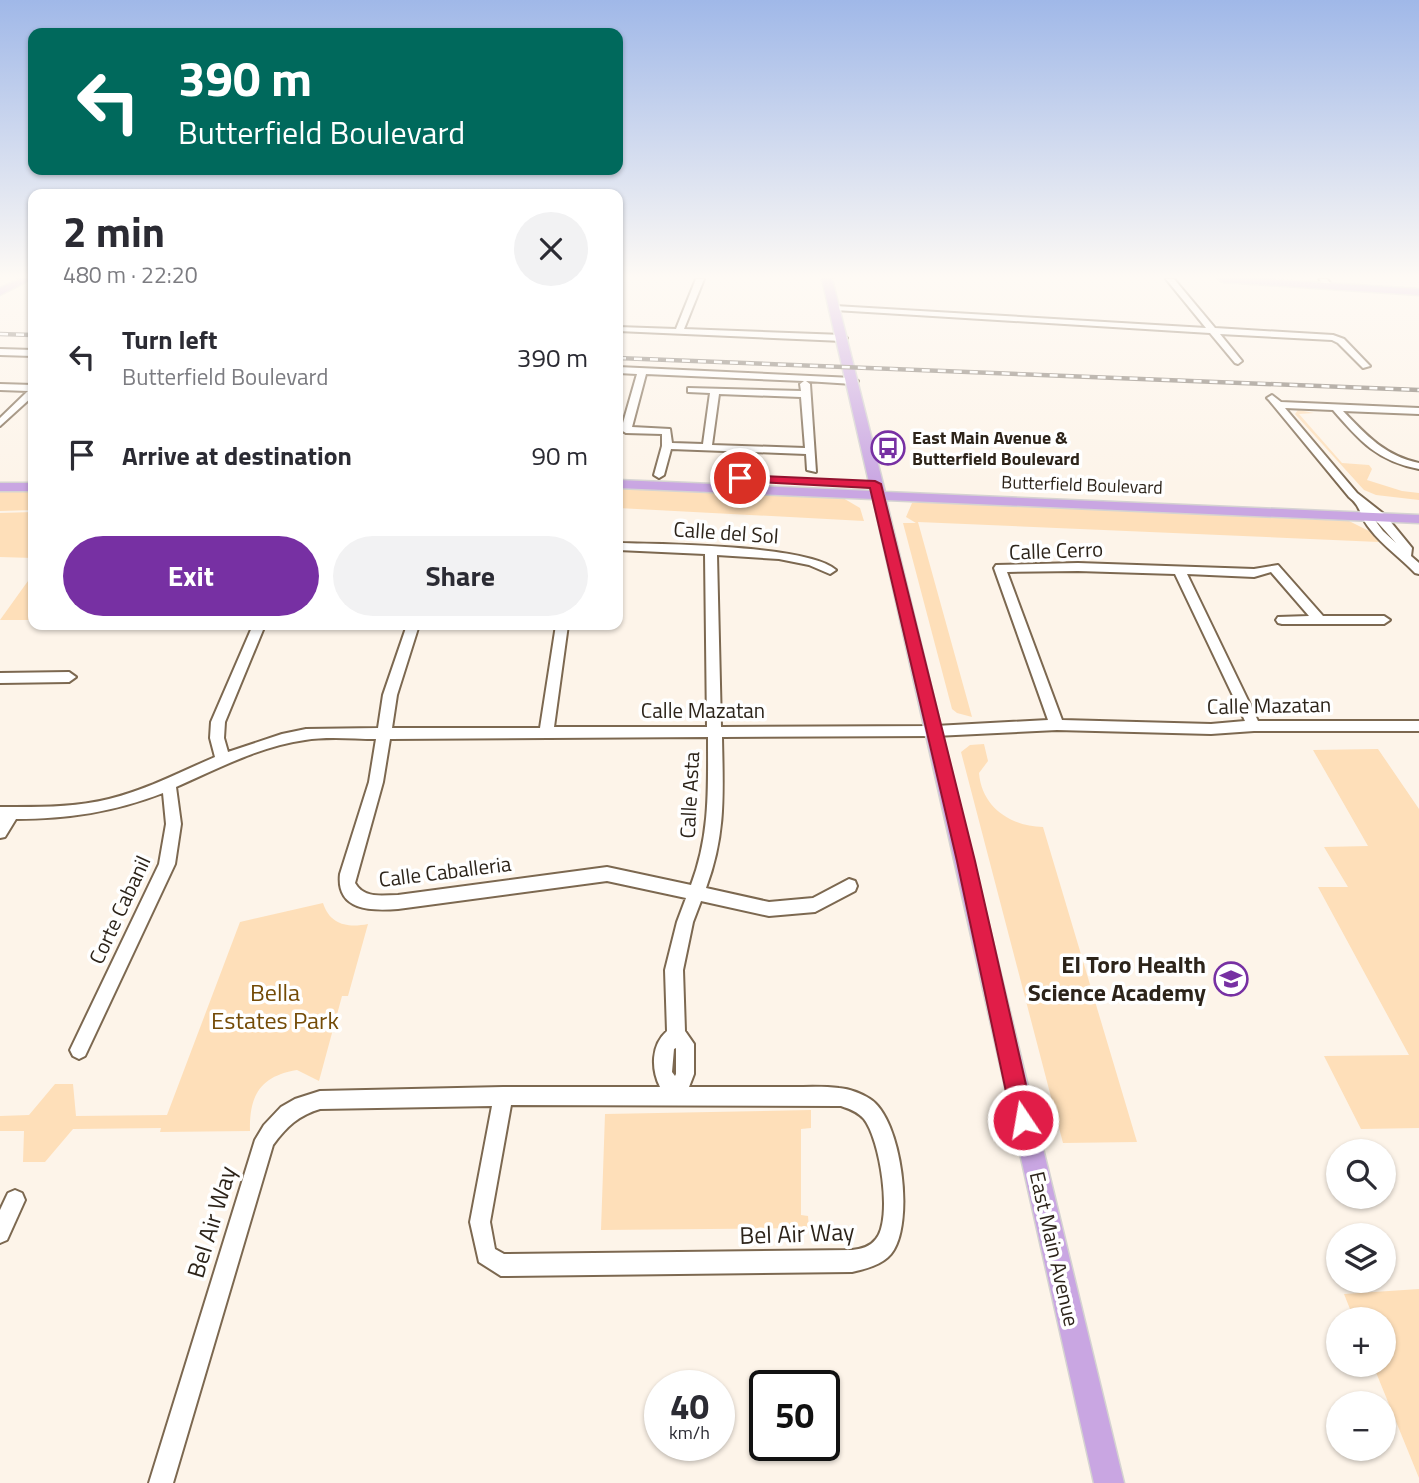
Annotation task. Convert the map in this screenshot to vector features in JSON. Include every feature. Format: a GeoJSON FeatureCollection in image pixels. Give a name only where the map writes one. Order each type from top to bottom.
{"type":"FeatureCollection","features":[{"type":"Feature","properties":{"kind":"main road","name":"East Main Avenue"},"geometry":{"type":"LineString","coordinates":[[845,348],[1109,1483]]}},
{"type":"Feature","properties":{"kind":"main road","name":"Butterfield Boulevard"},"geometry":{"type":"LineString","coordinates":[[623,473],[877,490]]}},
{"type":"Feature","properties":{"kind":"main road"},"geometry":{"type":"LineString","coordinates":[[0,475],[28,475]]}},
{"type":"Feature","properties":{"kind":"main road","name":"Butterfield Boulevard"},"geometry":{"type":"LineString","coordinates":[[623,484],[877,490],[1364,510],[1419,509]]}},
{"type":"Feature","properties":{"kind":"main road"},"geometry":{"type":"LineString","coordinates":[[0,487],[28,486]]}},
{"type":"Feature","properties":{"kind":"main road","name":"Butterfield Boulevard"},"geometry":{"type":"LineString","coordinates":[[1364,510],[1381,517],[1419,519]]}},
{"type":"Feature","properties":{"kind":"street"},"geometry":{"type":"LineString","coordinates":[[1228,348],[1238,361]]}},
{"type":"Feature","properties":{"kind":"street"},"geometry":{"type":"LineString","coordinates":[[1348,348],[1366,366]]}},
{"type":"Feature","properties":{"kind":"street"},"geometry":{"type":"LineString","coordinates":[[0,352],[28,354]]}},
{"type":"Feature","properties":{"kind":"street"},"geometry":{"type":"LineString","coordinates":[[623,370],[853,381]]}},
{"type":"Feature","properties":{"kind":"street"},"geometry":{"type":"LineString","coordinates":[[642,372],[626,430],[667,431],[667,446],[659,475]]}},
{"type":"Feature","properties":{"kind":"street"},"geometry":{"type":"LineString","coordinates":[[804,379],[812,470]]}},
{"type":"Feature","properties":{"kind":"street"},"geometry":{"type":"LineString","coordinates":[[0,387],[28,389]]}},
{"type":"Feature","properties":{"kind":"street"},"geometry":{"type":"LineString","coordinates":[[691,390],[805,394]]}},
{"type":"Feature","properties":{"kind":"street"},"geometry":{"type":"LineString","coordinates":[[707,448],[715,392]]}},
{"type":"Feature","properties":{"kind":"street"},"geometry":{"type":"LineString","coordinates":[[0,423],[28,394]]}},
{"type":"Feature","properties":{"kind":"street"},"geometry":{"type":"LineString","coordinates":[[1419,411],[1275,402],[1396,550],[1406,555],[1419,570]]}},
{"type":"Feature","properties":{"kind":"street"},"geometry":{"type":"LineString","coordinates":[[1335,407],[1375,450],[1388,459],[1419,466]]}},
{"type":"Feature","properties":{"kind":"street"},"geometry":{"type":"LineString","coordinates":[[667,446],[810,451]]}},
{"type":"Feature","properties":{"kind":"street"},"geometry":{"type":"LineString","coordinates":[[1381,517],[1406,548],[1406,555]]}},
{"type":"Feature","properties":{"kind":"street","name":"Calle del Sol"},"geometry":{"type":"LineString","coordinates":[[623,546],[779,555],[830,569]]}},
{"type":"Feature","properties":{"kind":"street","name":"Calle Asta"},"geometry":{"type":"LineString","coordinates":[[675,1097],[663,1073],[665,1045],[676,1035],[674,971],[685,922],[707,863],[715,824],[711,552]]}},
{"type":"Feature","properties":{"kind":"street","name":"Calle Cerro"},"geometry":{"type":"LineString","coordinates":[[1057,725],[1000,568],[1078,567],[1254,573],[1274,568],[1319,619]]}},
{"type":"Feature","properties":{"kind":"street"},"geometry":{"type":"LineString","coordinates":[[1179,572],[1254,726]]}},
{"type":"Feature","properties":{"kind":"street"},"geometry":{"type":"LineString","coordinates":[[1282,620],[1384,620]]}},
{"type":"Feature","properties":{"kind":"street"},"geometry":{"type":"LineString","coordinates":[[223,759],[217,738],[218,722],[257,630]]}},
{"type":"Feature","properties":{"kind":"street","name":"Calle Caballeria"},"geometry":{"type":"LineString","coordinates":[[410,630],[390,695],[376,782],[348,874],[347,884],[353,895],[362,901],[398,902],[607,874],[696,895]]}},
{"type":"Feature","properties":{"kind":"street"},"geometry":{"type":"LineString","coordinates":[[546,733],[561,630]]}},
{"type":"Feature","properties":{"kind":"street"},"geometry":{"type":"LineString","coordinates":[[0,678],[69,677]]}},
{"type":"Feature","properties":{"kind":"street","name":"Calle Mazatan"},"geometry":{"type":"LineString","coordinates":[[6,813],[82,811],[123,801],[276,739],[296,736],[385,732],[935,731],[1057,725],[1211,729],[1254,726],[1419,726]]}},
{"type":"Feature","properties":{"kind":"street","name":"Corte Cabanil"},"geometry":{"type":"LineString","coordinates":[[79,1050],[167,863],[174,837],[175,814],[168,783]]}},
{"type":"Feature","properties":{"kind":"street"},"geometry":{"type":"LineString","coordinates":[[0,832],[6,813]]}},
{"type":"Feature","properties":{"kind":"street"},"geometry":{"type":"LineString","coordinates":[[696,895],[769,909],[815,905],[849,886]]}},
{"type":"Feature","properties":{"kind":"street","name":"Bel Air Way"},"geometry":{"type":"LineString","coordinates":[[161,1483],[265,1140],[288,1112],[301,1104],[320,1100],[503,1096],[841,1097],[856,1101],[870,1111],[886,1140],[894,1212],[892,1231],[885,1245],[870,1258],[852,1261],[500,1265],[486,1255],[480,1222],[503,1096]]}},
{"type":"Feature","properties":{"kind":"street"},"geometry":{"type":"LineString","coordinates":[[0,1233],[15,1200]]}},
{"type":"Feature","properties":{"kind":"green space"},"geometry":{"type":"Polygon","coordinates":[[[1298,410],[1314,413],[1299,414],[1342,463],[1369,465],[1372,469],[1367,480],[1402,491],[1419,493],[1419,500],[1376,495],[1364,490],[1295,414],[1298,410]]]}},
{"type":"Feature","properties":{"kind":"green space"},"geometry":{"type":"Polygon","coordinates":[[[623,488],[843,498],[860,508],[864,521],[623,508],[623,488]]]}},
{"type":"Feature","properties":{"kind":"green space"},"geometry":{"type":"Polygon","coordinates":[[[28,490],[28,510],[0,511],[0,491],[28,490]]]}},
{"type":"Feature","properties":{"kind":"green space"},"geometry":{"type":"Polygon","coordinates":[[[912,503],[1349,521],[1369,531],[1379,542],[918,522],[972,717],[952,709],[903,523],[916,523],[906,517],[912,503]]]}},
{"type":"Feature","properties":{"kind":"green space"},"geometry":{"type":"Polygon","coordinates":[[[28,512],[28,558],[0,557],[0,513],[28,512]]]}},
{"type":"Feature","properties":{"kind":"green space"},"geometry":{"type":"Polygon","coordinates":[[[28,581],[28,620],[0,620],[28,581]]]}},
{"type":"Feature","properties":{"kind":"green space"},"geometry":{"type":"Polygon","coordinates":[[[984,744],[988,761],[979,773],[981,785],[992,805],[1009,819],[1043,827],[1137,1142],[1063,1143],[961,752],[970,745],[984,744]]]}},
{"type":"Feature","properties":{"kind":"green space"},"geometry":{"type":"Polygon","coordinates":[[[1378,749],[1419,809],[1419,1128],[1361,1129],[1324,1056],[1409,1055],[1318,887],[1348,887],[1324,847],[1368,846],[1313,750],[1378,749]]]}},
{"type":"Feature","properties":{"kind":"green space","name":"Bella Estates Park"},"geometry":{"type":"Polygon","coordinates":[[[323,903],[330,916],[341,923],[354,926],[368,924],[348,996],[342,996],[319,1081],[297,1070],[274,1077],[259,1090],[255,1098],[250,1131],[73,1129],[45,1162],[23,1162],[24,1131],[0,1131],[0,1116],[29,1115],[55,1084],[73,1084],[76,1116],[167,1115],[240,922],[323,903]]]}},
{"type":"Feature","properties":{"kind":"green space"},"geometry":{"type":"Polygon","coordinates":[[[811,1110],[811,1128],[801,1129],[801,1215],[808,1216],[809,1228],[601,1230],[605,1114],[811,1110]]]}},
{"type":"Feature","properties":{"kind":"green space"},"geometry":{"type":"Polygon","coordinates":[[[1419,1289],[1419,1478],[1396,1422],[1396,1391],[1384,1391],[1378,1377],[1396,1377],[1396,1307],[1349,1307],[1344,1294],[1396,1293],[1396,1291],[1419,1289]]]}},
{"type":"Feature","properties":{"kind":"railway"},"geometry":{"type":"LineString","coordinates":[[623,358],[1419,390]]}},
{"type":"Feature","properties":{"kind":"place","name":"East Main Avenue & Butterfield Boulevard"},"geometry":{"type":"Point","coordinates":[888,448]}},
{"type":"Feature","properties":{"kind":"place","name":"El Toro Health Science Academy"},"geometry":{"type":"Point","coordinates":[1231,979]}},
{"type":"Feature","properties":{"kind":"route"},"geometry":{"type":"LineString","coordinates":[[740,478],[875,484],[966,861],[1023,1120]]}}]}
